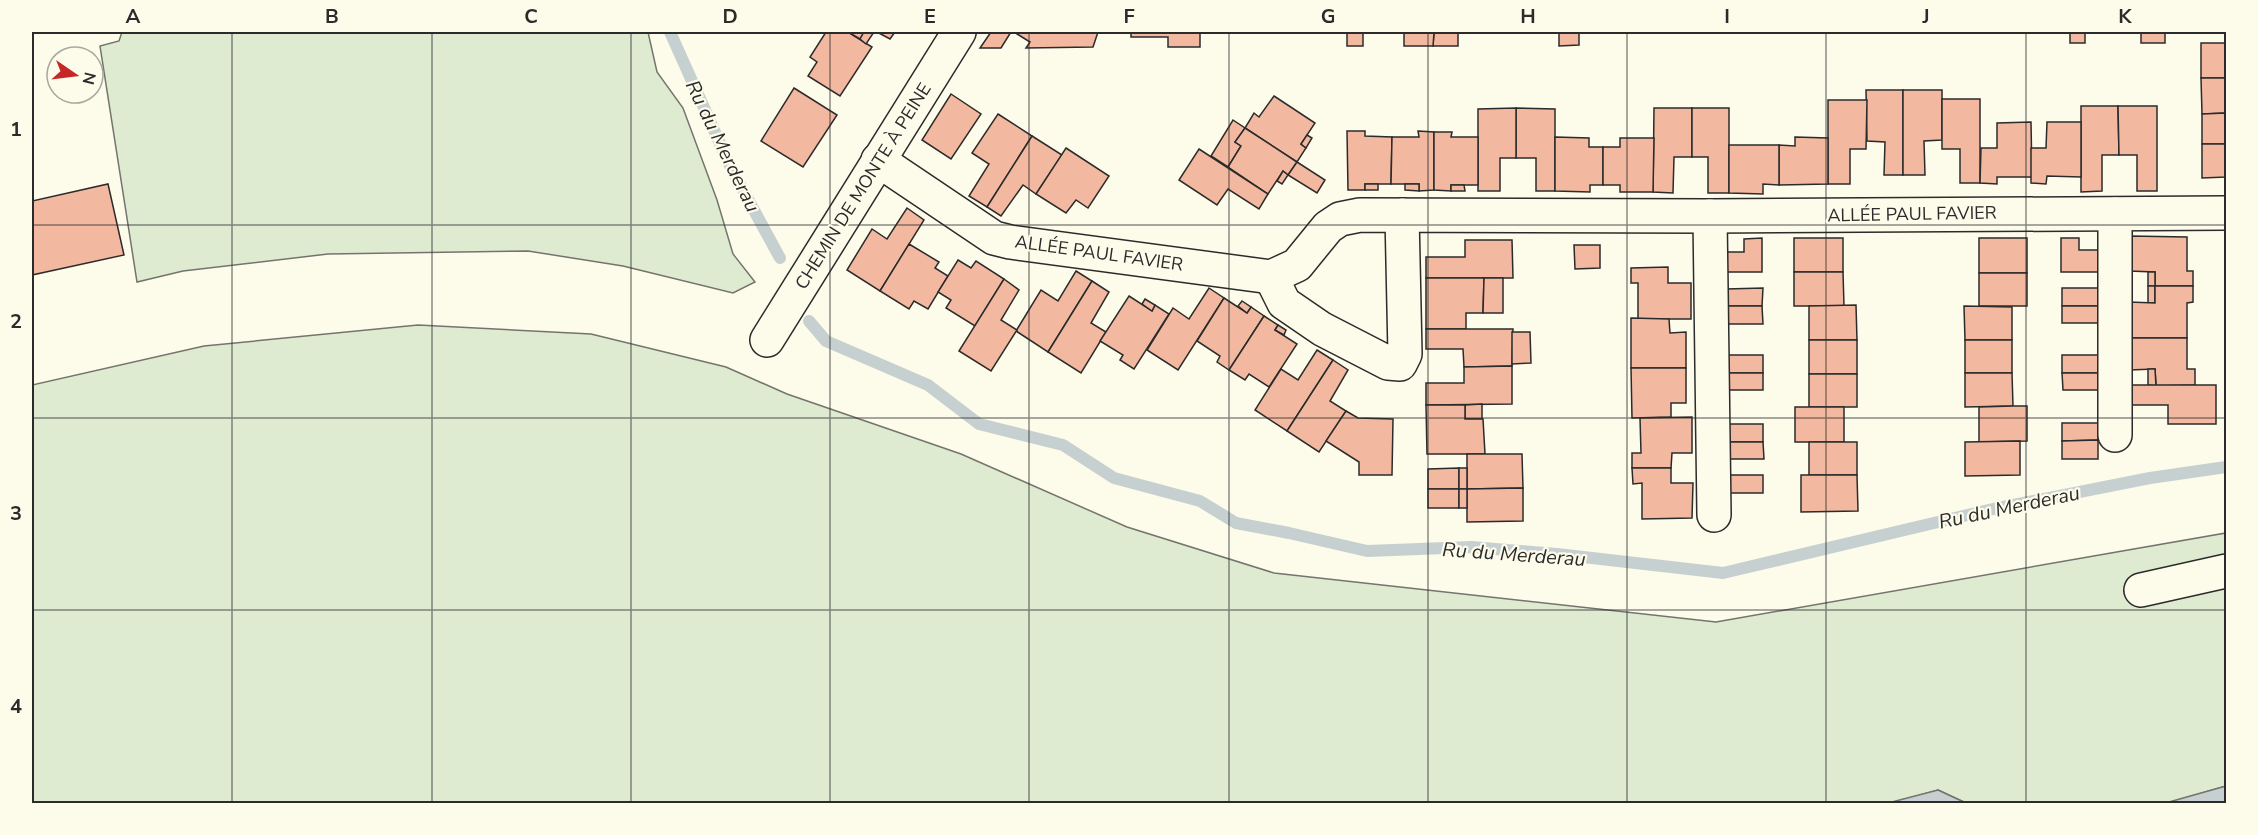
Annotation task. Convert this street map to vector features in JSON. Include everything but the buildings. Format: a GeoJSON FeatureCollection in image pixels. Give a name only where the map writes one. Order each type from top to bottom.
{"type":"FeatureCollection","features":[{"type":"Feature","properties":{"kind":"street","name":"CHEMIN DE MONTE À PEINE"},"geometry":{"type":"LineString","coordinates":[[767,340],[959,32]]}},
{"type":"Feature","properties":{"kind":"street","name":"ALLÉE PAUL FAVIER"},"geometry":{"type":"LineString","coordinates":[[878,160],[994,238],[1271,277],[1297,265],[1328,227],[1340,219],[1360,215],[1710,216],[2226,213]]}},
{"type":"Feature","properties":{"kind":"street"},"geometry":{"type":"LineString","coordinates":[[2115,214],[2115,435]]}},
{"type":"Feature","properties":{"kind":"street"},"geometry":{"type":"LineString","coordinates":[[1271,277],[1284,303],[1322,329],[1388,363],[1400,364],[1405,354],[1402,215]]}},
{"type":"Feature","properties":{"kind":"street"},"geometry":{"type":"LineString","coordinates":[[1710,216],[1714,515]]}},
{"type":"Feature","properties":{"kind":"street"},"geometry":{"type":"LineString","coordinates":[[2141,590],[2226,571]]}},
{"type":"Feature","properties":{"kind":"green space"},"geometry":{"type":"Polygon","coordinates":[[[122,32],[648,32],[657,72],[683,108],[717,200],[733,254],[755,282],[733,293],[623,266],[528,251],[328,254],[183,271],[137,282],[105,78],[104,45],[119,41],[122,32]]]}},
{"type":"Feature","properties":{"kind":"green space"},"geometry":{"type":"Polygon","coordinates":[[[418,325],[591,334],[726,367],[787,394],[961,454],[1127,527],[1274,573],[1716,622],[2226,533],[2226,786],[2165,804],[1966,803],[1938,790],[1888,804],[32,803],[32,385],[204,346],[418,325]]]}},
{"type":"Feature","properties":{"kind":"shaded area"},"geometry":{"type":"Polygon","coordinates":[[[2226,786],[2226,803],[2165,803],[2169,802],[2226,786]]]}},
{"type":"Feature","properties":{"kind":"shaded area"},"geometry":{"type":"Polygon","coordinates":[[[1938,790],[1966,803],[1888,803],[1938,790]]]}},
{"type":"Feature","properties":{"kind":"waterway","name":"Ru du Merderau"},"geometry":{"type":"LineString","coordinates":[[670,32],[731,168],[780,258]]}},
{"type":"Feature","properties":{"kind":"waterway","name":"Ru du Merderau"},"geometry":{"type":"LineString","coordinates":[[809,321],[826,341],[928,385],[979,424],[1063,445],[1114,478],[1200,501],[1236,523],[1367,551],[1471,547],[1557,554],[1723,573],[1993,509],[2150,478],[2226,467]]}}]}
